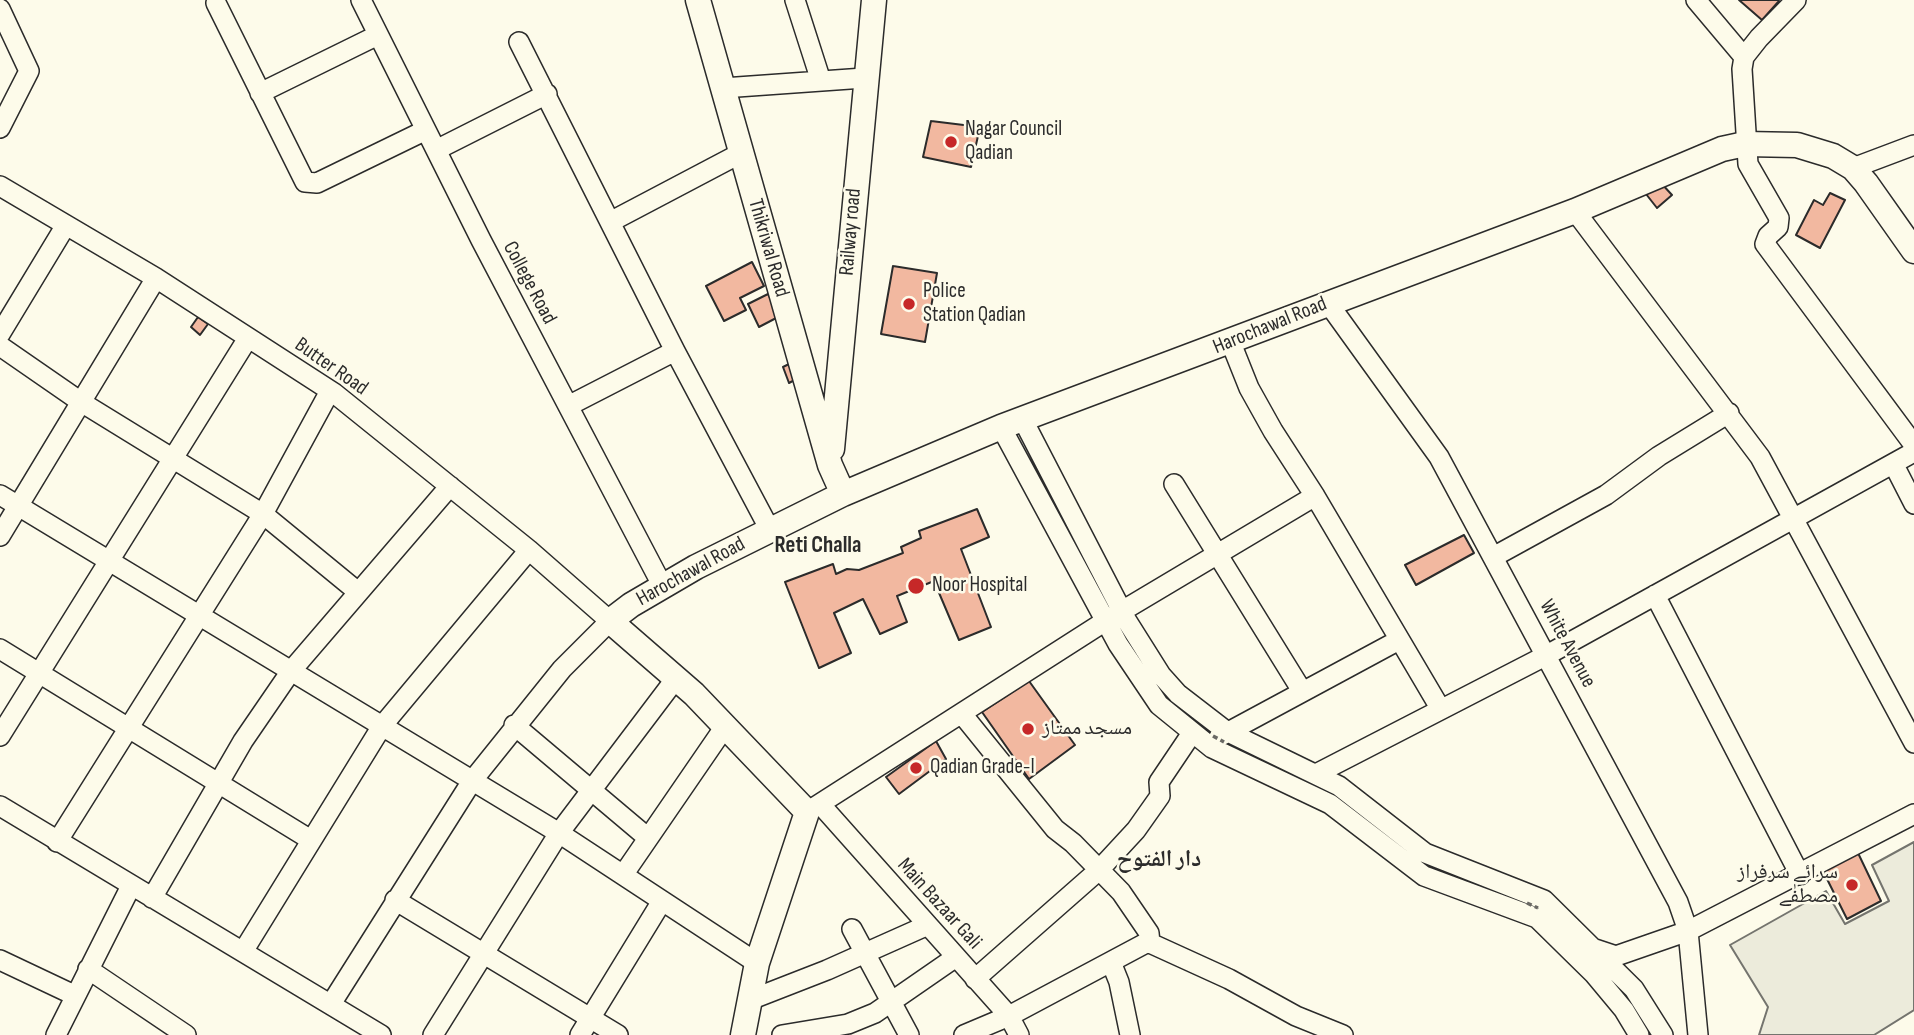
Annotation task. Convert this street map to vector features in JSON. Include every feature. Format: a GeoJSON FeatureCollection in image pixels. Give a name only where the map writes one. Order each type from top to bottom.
{"type":"FeatureCollection","features":[{"type":"Feature","properties":{"kind":"main road","name":"Thikriwal Road"},"geometry":{"type":"LineString","coordinates":[[698,0],[830,465],[843,494]]}},
{"type":"Feature","properties":{"kind":"main road","name":"Railway road"},"geometry":{"type":"LineString","coordinates":[[830,465],[864,78],[874,0]]}},
{"type":"Feature","properties":{"kind":"main road","name":"Harochawal Road"},"geometry":{"type":"LineString","coordinates":[[610,621],[662,585],[843,494],[1012,424],[1575,211],[1699,157],[1745,144],[1797,145],[1833,156],[1853,168],[1885,207],[1914,251]]}},
{"type":"Feature","properties":{"kind":"main road"},"geometry":{"type":"LineString","coordinates":[[610,621],[677,677],[814,809],[757,963],[743,1035]]}},
{"type":"Feature","properties":{"kind":"street","name":"College Road"},"geometry":{"type":"LineString","coordinates":[[361,0],[662,585]]}},
{"type":"Feature","properties":{"kind":"street"},"geometry":{"type":"LineString","coordinates":[[795,0],[821,81]]}},
{"type":"Feature","properties":{"kind":"street"},"geometry":{"type":"LineString","coordinates":[[1696,0],[1744,57]]}},
{"type":"Feature","properties":{"kind":"street"},"geometry":{"type":"LineString","coordinates":[[1796,0],[1744,57],[1742,69],[1745,144],[1752,174],[1779,218],[1778,228],[1765,240],[1767,250],[1914,444]]}},
{"type":"Feature","properties":{"kind":"street"},"geometry":{"type":"LineString","coordinates":[[216,3],[302,177],[311,185],[426,130]]}},
{"type":"Feature","properties":{"kind":"street"},"geometry":{"type":"LineString","coordinates":[[0,9],[29,71],[0,128]]}},
{"type":"Feature","properties":{"kind":"street"},"geometry":{"type":"LineString","coordinates":[[260,93],[378,34]]}},
{"type":"Feature","properties":{"kind":"street"},"geometry":{"type":"LineString","coordinates":[[519,42],[675,351],[770,530]]}},
{"type":"Feature","properties":{"kind":"street"},"geometry":{"type":"LineString","coordinates":[[723,88],[864,78]]}},
{"type":"Feature","properties":{"kind":"street"},"geometry":{"type":"LineString","coordinates":[[436,150],[547,94]]}},
{"type":"Feature","properties":{"kind":"street"},"geometry":{"type":"LineString","coordinates":[[1853,168],[1914,145]]}},
{"type":"Feature","properties":{"kind":"street"},"geometry":{"type":"LineString","coordinates":[[610,222],[741,153]]}},
{"type":"Feature","properties":{"kind":"street","name":"Butter Road"},"geometry":{"type":"LineString","coordinates":[[0,186],[156,278],[330,391],[529,550],[610,621]]}},
{"type":"Feature","properties":{"kind":"street"},"geometry":{"type":"LineString","coordinates":[[1575,211],[1760,457],[1914,743]]}},
{"type":"Feature","properties":{"kind":"street"},"geometry":{"type":"LineString","coordinates":[[0,334],[66,225]]}},
{"type":"Feature","properties":{"kind":"street"},"geometry":{"type":"LineString","coordinates":[[0,536],[156,278]]}},
{"type":"Feature","properties":{"kind":"street","name":"White Avenue"},"geometry":{"type":"LineString","coordinates":[[1328,303],[1439,457],[1495,556],[1678,902],[1688,931],[1698,1035]]}},
{"type":"Feature","properties":{"kind":"street"},"geometry":{"type":"LineString","coordinates":[[0,736],[248,338]]}},
{"type":"Feature","properties":{"kind":"street"},"geometry":{"type":"LineString","coordinates":[[1231,343],[1259,406],[1440,708]]}},
{"type":"Feature","properties":{"kind":"street"},"geometry":{"type":"LineString","coordinates":[[0,346],[81,402],[263,514],[358,592]]}},
{"type":"Feature","properties":{"kind":"street"},"geometry":{"type":"LineString","coordinates":[[568,406],[675,351]]}},
{"type":"Feature","properties":{"kind":"street"},"geometry":{"type":"LineString","coordinates":[[57,842],[263,514],[330,391]]}},
{"type":"Feature","properties":{"kind":"street"},"geometry":{"type":"LineString","coordinates":[[1495,556],[1606,495],[1667,451],[1728,413]]}},
{"type":"Feature","properties":{"kind":"street"},"geometry":{"type":"LineString","coordinates":[[1012,424],[1114,615],[1153,698],[1192,733],[1218,739],[1324,777],[1425,853],[1532,904],[1544,923],[1594,974],[1624,1010],[1639,1035]]}},
{"type":"Feature","properties":{"kind":"street"},"geometry":{"type":"LineString","coordinates":[[1324,777],[1440,708],[1547,655],[1914,452]]}},
{"type":"Feature","properties":{"kind":"street"},"geometry":{"type":"LineString","coordinates":[[1894,465],[1914,504]]}},
{"type":"Feature","properties":{"kind":"street"},"geometry":{"type":"LineString","coordinates":[[1174,484],[1302,691]]}},
{"type":"Feature","properties":{"kind":"street"},"geometry":{"type":"LineString","coordinates":[[152,898],[218,783],[291,671],[450,486]]}},
{"type":"Feature","properties":{"kind":"street"},"geometry":{"type":"LineString","coordinates":[[0,495],[559,833],[757,963]]}},
{"type":"Feature","properties":{"kind":"street"},"geometry":{"type":"LineString","coordinates":[[814,809],[1114,615],[1315,496]]}},
{"type":"Feature","properties":{"kind":"street"},"geometry":{"type":"LineString","coordinates":[[244,950],[382,726],[415,683],[529,550]]}},
{"type":"Feature","properties":{"kind":"street"},"geometry":{"type":"LineString","coordinates":[[1655,595],[1800,875]]}},
{"type":"Feature","properties":{"kind":"street"},"geometry":{"type":"LineString","coordinates":[[1114,615],[1170,686],[1218,739],[1323,799],[1424,876],[1555,908],[1634,989],[1663,1035]]}},
{"type":"Feature","properties":{"kind":"street"},"geometry":{"type":"LineString","coordinates":[[331,1004],[472,781],[514,725],[610,621]]}},
{"type":"Feature","properties":{"kind":"street"},"geometry":{"type":"LineString","coordinates":[[1218,739],[1399,640]]}},
{"type":"Feature","properties":{"kind":"street"},"geometry":{"type":"LineString","coordinates":[[0,649],[311,840]]}},
{"type":"Feature","properties":{"kind":"street"},"geometry":{"type":"LineString","coordinates":[[433,1035],[559,833],[677,677]]}},
{"type":"Feature","properties":{"kind":"street"},"geometry":{"type":"LineString","coordinates":[[962,714],[1055,829],[1121,892],[1149,933],[1150,943]]}},
{"type":"Feature","properties":{"kind":"street"},"geometry":{"type":"LineString","coordinates":[[514,725],[590,792],[648,838]]}},
{"type":"Feature","properties":{"kind":"street"},"geometry":{"type":"LineString","coordinates":[[622,875],[726,725]]}},
{"type":"Feature","properties":{"kind":"street"},"geometry":{"type":"LineString","coordinates":[[975,979],[1099,870],[1136,830],[1160,796],[1159,782],[1192,733]]}},
{"type":"Feature","properties":{"kind":"street"},"geometry":{"type":"LineString","coordinates":[[1323,799],[1324,777]]}},
{"type":"Feature","properties":{"kind":"street"},"geometry":{"type":"LineString","coordinates":[[0,806],[131,886],[244,950],[381,1035]]}},
{"type":"Feature","properties":{"kind":"street","name":"Main Bazaar Gali"},"geometry":{"type":"LineString","coordinates":[[814,809],[928,925],[1009,1016],[1019,1035]]}},
{"type":"Feature","properties":{"kind":"street"},"geometry":{"type":"LineString","coordinates":[[1595,949],[1616,956],[1688,931],[1914,814]]}},
{"type":"Feature","properties":{"kind":"street"},"geometry":{"type":"LineString","coordinates":[[56,1035],[131,886]]}},
{"type":"Feature","properties":{"kind":"street"},"geometry":{"type":"LineString","coordinates":[[396,900],[618,1035]]}},
{"type":"Feature","properties":{"kind":"street"},"geometry":{"type":"LineString","coordinates":[[580,1035],[662,901]]}},
{"type":"Feature","properties":{"kind":"street"},"geometry":{"type":"LineString","coordinates":[[750,1000],[928,925]]}},
{"type":"Feature","properties":{"kind":"street"},"geometry":{"type":"LineString","coordinates":[[852,929],[909,1035]]}},
{"type":"Feature","properties":{"kind":"street"},"geometry":{"type":"LineString","coordinates":[[964,1035],[1009,1016],[1150,943]]}},
{"type":"Feature","properties":{"kind":"street"},"geometry":{"type":"LineString","coordinates":[[1150,943],[1228,979],[1296,1016],[1343,1035]]}},
{"type":"Feature","properties":{"kind":"street"},"geometry":{"type":"LineString","coordinates":[[782,1035],[818,1032],[875,1013],[956,957]]}},
{"type":"Feature","properties":{"kind":"street"},"geometry":{"type":"LineString","coordinates":[[0,960],[74,995]]}},
{"type":"Feature","properties":{"kind":"street"},"geometry":{"type":"LineString","coordinates":[[1111,962],[1119,982],[1130,1035]]}},
{"type":"Feature","properties":{"kind":"street"},"geometry":{"type":"LineString","coordinates":[[88,969],[186,1035]]}},
{"type":"Feature","properties":{"kind":"shaded area"},"geometry":{"type":"Polygon","coordinates":[[[1914,842],[1914,1010],[1874,1035],[1759,1035],[1768,1007],[1730,945],[1826,891],[1845,924],[1889,901],[1872,865],[1914,842]]]}},
{"type":"Feature","properties":{"kind":"building"},"geometry":{"type":"Polygon","coordinates":[[[1739,0],[1778,0],[1779,1],[1762,20],[1739,0]]]}},
{"type":"Feature","properties":{"kind":"building","name":"Nagar Council Qadian"},"geometry":{"type":"Polygon","coordinates":[[[931,121],[980,127],[971,167],[923,157],[931,121]]]}},
{"type":"Feature","properties":{"kind":"building"},"geometry":{"type":"Polygon","coordinates":[[[1661,183],[1672,195],[1657,208],[1646,194],[1661,183]]]}},
{"type":"Feature","properties":{"kind":"building"},"geometry":{"type":"Polygon","coordinates":[[[1830,193],[1845,200],[1820,248],[1796,235],[1814,200],[1823,205],[1830,193]]]}},
{"type":"Feature","properties":{"kind":"building"},"geometry":{"type":"Polygon","coordinates":[[[752,262],[764,286],[740,298],[746,310],[724,321],[706,286],[752,262]]]}},
{"type":"Feature","properties":{"kind":"building","name":"Police Station Qadian"},"geometry":{"type":"Polygon","coordinates":[[[893,266],[937,273],[925,342],[881,334],[893,266]]]}},
{"type":"Feature","properties":{"kind":"building"},"geometry":{"type":"Polygon","coordinates":[[[768,294],[780,316],[759,327],[748,304],[768,294]]]}},
{"type":"Feature","properties":{"kind":"building"},"geometry":{"type":"Polygon","coordinates":[[[198,317],[208,324],[200,335],[191,327],[198,317]]]}},
{"type":"Feature","properties":{"kind":"building"},"geometry":{"type":"Polygon","coordinates":[[[797,360],[802,376],[789,383],[783,367],[797,360]]]}},
{"type":"Feature","properties":{"kind":"building"},"geometry":{"type":"Polygon","coordinates":[[[977,509],[989,537],[961,549],[991,627],[959,640],[934,581],[897,596],[907,622],[880,634],[863,599],[834,613],[851,653],[819,668],[785,582],[833,564],[836,574],[847,569],[859,570],[903,553],[901,547],[921,538],[919,531],[977,509]]]}},
{"type":"Feature","properties":{"kind":"building"},"geometry":{"type":"Polygon","coordinates":[[[1464,535],[1474,553],[1416,585],[1405,565],[1464,535]]]}},
{"type":"Feature","properties":{"kind":"building","name":"مسجد ممتاز"},"geometry":{"type":"Polygon","coordinates":[[[1029,681],[1075,745],[1029,779],[982,712],[1029,681]]]}},
{"type":"Feature","properties":{"kind":"building","name":"Qadian Grade-I"},"geometry":{"type":"Polygon","coordinates":[[[936,741],[946,759],[899,794],[886,777],[936,741]]]}},
{"type":"Feature","properties":{"kind":"building","name":"سرائے سرفراز مصطفٰے"},"geometry":{"type":"Polygon","coordinates":[[[1858,853],[1881,901],[1847,919],[1822,869],[1858,853]]]}},
{"type":"Feature","properties":{"kind":"waterway"},"geometry":{"type":"LineString","coordinates":[[1225,743],[1248,752]]}},
{"type":"Feature","properties":{"kind":"waterway"},"geometry":{"type":"LineString","coordinates":[[1331,792],[1353,810]]}},
{"type":"Feature","properties":{"kind":"waterway"},"geometry":{"type":"LineString","coordinates":[[1460,879],[1507,896]]}},
{"type":"Feature","properties":{"kind":"waterway"},"geometry":{"type":"LineString","coordinates":[[1616,984],[1638,1012]]}},
{"type":"Feature","properties":{"kind":"place","name":"Nagar Council Qadian"},"geometry":{"type":"Point","coordinates":[951,142]}},
{"type":"Feature","properties":{"kind":"place","name":"Police Station Qadian"},"geometry":{"type":"Point","coordinates":[909,304]}},
{"type":"Feature","properties":{"kind":"place","name":"Noor Hospital"},"geometry":{"type":"Point","coordinates":[916,586]}},
{"type":"Feature","properties":{"kind":"place","name":"مسجد ممتاز"},"geometry":{"type":"Point","coordinates":[1028,729]}},
{"type":"Feature","properties":{"kind":"place","name":"Qadian Grade-I"},"geometry":{"type":"Point","coordinates":[916,768]}},
{"type":"Feature","properties":{"kind":"place","name":"سرائے سرفراز مصطفٰے"},"geometry":{"type":"Point","coordinates":[1852,885]}},
{"type":"Feature","properties":{"kind":"district","name":"Reti Challa"},"geometry":{"type":"Point","coordinates":[818,546]}},
{"type":"Feature","properties":{"kind":"district","name":"دار الفتوح"},"geometry":{"type":"Point","coordinates":[1159,860]}}]}
